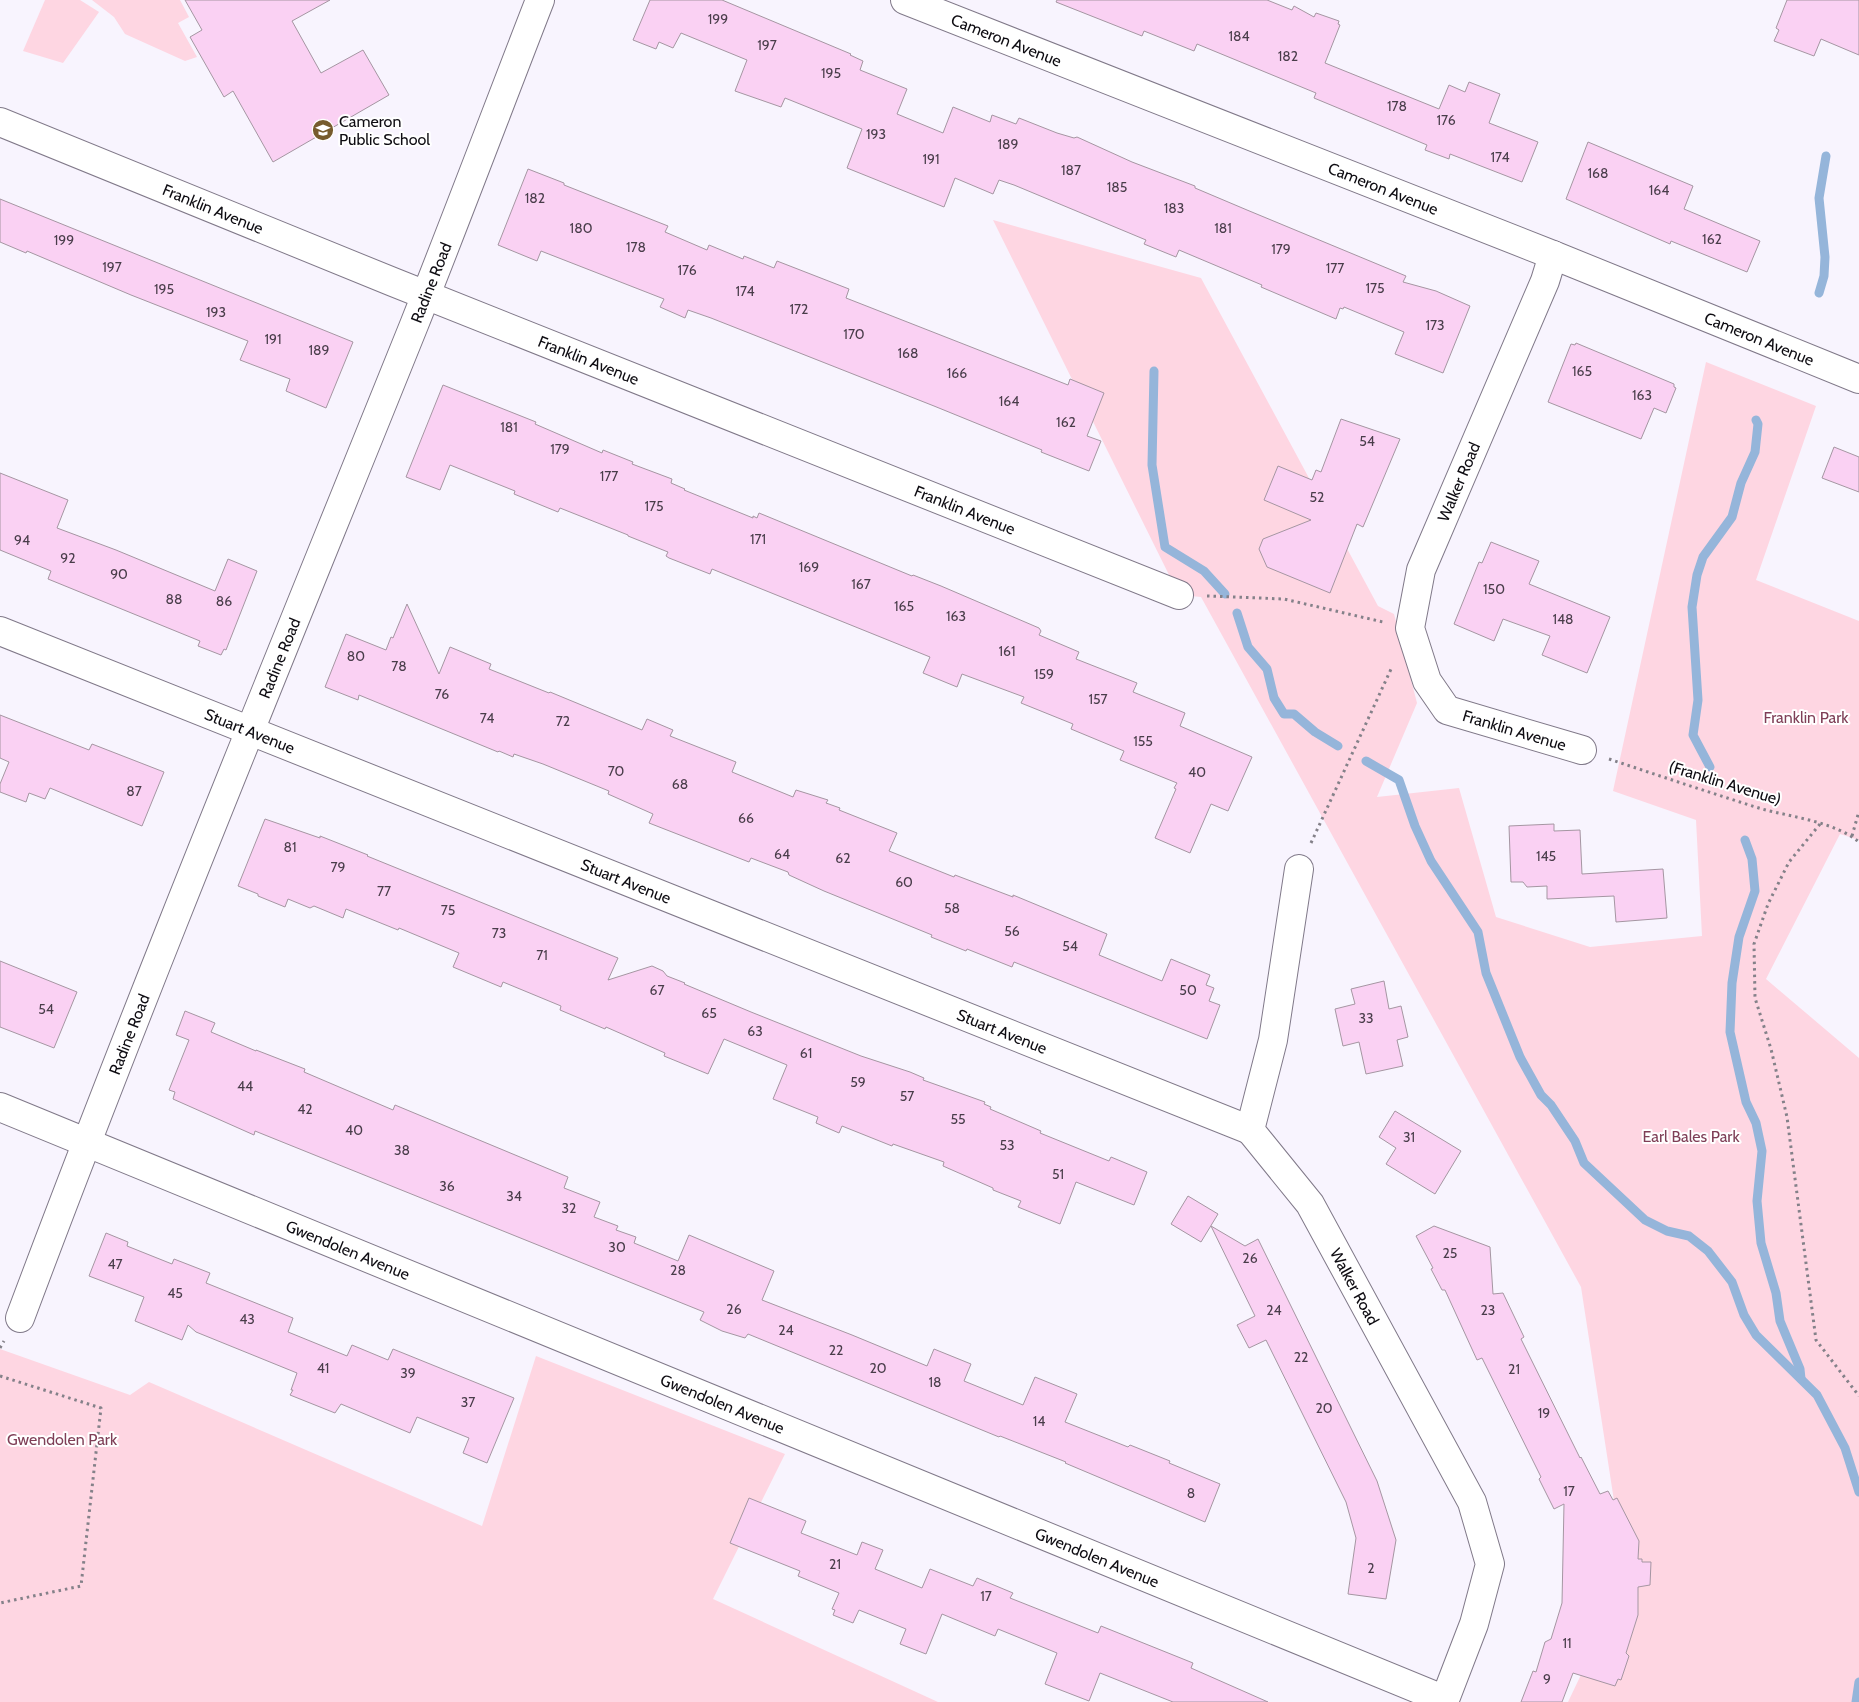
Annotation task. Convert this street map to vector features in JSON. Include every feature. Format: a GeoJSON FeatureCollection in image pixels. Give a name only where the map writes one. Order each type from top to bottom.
{"type":"FeatureCollection","features":[{"type":"Feature","properties":{"kind":"street","name":"Radine Road"},"geometry":{"type":"LineString","coordinates":[[20,1318],[86,1141],[426,295],[540,0]]}},
{"type":"Feature","properties":{"kind":"street","name":"Cameron Avenue"},"geometry":{"type":"LineString","coordinates":[[905,0],[1553,255],[1859,379]]}},
{"type":"Feature","properties":{"kind":"street","name":"Franklin Avenue"},"geometry":{"type":"LineString","coordinates":[[0,122],[426,295],[1179,596]]}},
{"type":"Feature","properties":{"kind":"street","name":"Walker Road"},"geometry":{"type":"LineString","coordinates":[[1448,710],[1427,681],[1410,628],[1421,570],[1545,281],[1553,255]]}},
{"type":"Feature","properties":{"kind":"street","name":"Stuart Avenue"},"geometry":{"type":"LineString","coordinates":[[0,631],[1250,1130]]}},
{"type":"Feature","properties":{"kind":"street","name":"Franklin Avenue"},"geometry":{"type":"LineString","coordinates":[[1448,710],[1582,750]]}},
{"type":"Feature","properties":{"kind":"street"},"geometry":{"type":"LineString","coordinates":[[1250,1130],[1273,1040],[1299,868]]}},
{"type":"Feature","properties":{"kind":"street","name":"Gwendolen Avenue"},"geometry":{"type":"LineString","coordinates":[[0,1106],[1444,1701]]}},
{"type":"Feature","properties":{"kind":"street","name":"Walker Road"},"geometry":{"type":"LineString","coordinates":[[1250,1130],[1310,1204],[1472,1502],[1490,1564],[1474,1624],[1444,1701]]}},
{"type":"Feature","properties":{"kind":"path"},"geometry":{"type":"LineString","coordinates":[[1179,596],[1284,599],[1410,628],[1299,868]]}},
{"type":"Feature","properties":{"kind":"path","name":"(Franklin Avenue)"},"geometry":{"type":"LineString","coordinates":[[1582,750],[1756,807],[1820,824],[1852,836],[1859,842]]}},
{"type":"Feature","properties":{"kind":"path"},"geometry":{"type":"LineString","coordinates":[[1852,836],[1859,811]]}},
{"type":"Feature","properties":{"kind":"path"},"geometry":{"type":"LineString","coordinates":[[1820,824],[1790,862],[1768,904],[1754,944],[1755,998],[1771,1049],[1787,1117],[1816,1340],[1859,1396]]}},
{"type":"Feature","properties":{"kind":"path"},"geometry":{"type":"LineString","coordinates":[[0,1376],[101,1408],[81,1586],[0,1603]]}},
{"type":"Feature","properties":{"kind":"green space"},"geometry":{"type":"Polygon","coordinates":[[[45,0],[80,0],[99,12],[63,63],[23,51],[45,0]]]}},
{"type":"Feature","properties":{"kind":"green space"},"geometry":{"type":"Polygon","coordinates":[[[92,0],[180,0],[189,17],[178,23],[197,57],[185,61],[125,34],[114,17],[92,0]]]}},
{"type":"Feature","properties":{"kind":"green space","name":"Earl Bales Park"},"geometry":{"type":"Polygon","coordinates":[[[993,220],[1201,278],[1378,606],[1394,614],[1417,703],[1377,797],[1459,788],[1496,917],[1590,947],[1702,936],[1696,820],[1613,791],[1706,362],[1816,406],[1756,580],[1859,621],[1859,840],[1840,834],[1766,979],[1859,1058],[1859,1702],[1568,1702],[1620,1593],[1619,1533],[1581,1287],[1201,597],[1179,595],[993,220]]]}},
{"type":"Feature","properties":{"kind":"green space","name":"Gwendolen Park"},"geometry":{"type":"Polygon","coordinates":[[[0,1349],[130,1395],[149,1382],[482,1526],[536,1356],[785,1454],[713,1599],[938,1702],[0,1702],[0,1349]]]}},
{"type":"Feature","properties":{"kind":"building"},"geometry":{"type":"Polygon","coordinates":[[[185,0],[330,0],[292,21],[321,73],[363,50],[389,95],[273,162],[233,91],[224,97],[190,37],[202,30],[185,0]]]}},
{"type":"Feature","properties":{"kind":"building"},"geometry":{"type":"Polygon","coordinates":[[[650,0],[722,0],[851,54],[863,61],[860,70],[907,89],[897,114],[943,133],[953,107],[990,122],[992,115],[1016,124],[1019,118],[1057,133],[1074,138],[1077,137],[1132,162],[1195,186],[1195,188],[1406,276],[1403,282],[1436,291],[1470,306],[1443,373],[1395,354],[1404,332],[1344,307],[1343,309],[1340,308],[1336,319],[1179,250],[1176,257],[1144,244],[1146,240],[1014,185],[999,180],[993,194],[955,178],[944,207],[847,168],[862,129],[785,98],[781,107],[735,91],[747,60],[681,33],[673,48],[659,42],[656,49],[633,40],[650,0]]]}},
{"type":"Feature","properties":{"kind":"building"},"geometry":{"type":"Polygon","coordinates":[[[1057,0],[1267,0],[1292,10],[1294,6],[1314,17],[1316,13],[1339,21],[1338,24],[1340,25],[1325,63],[1439,109],[1449,85],[1465,92],[1469,82],[1500,94],[1489,123],[1538,142],[1522,182],[1450,154],[1449,159],[1425,150],[1427,145],[1314,98],[1316,93],[1197,44],[1194,51],[1144,31],[1142,36],[1056,2],[1057,0]]]}},
{"type":"Feature","properties":{"kind":"building"},"geometry":{"type":"Polygon","coordinates":[[[1787,0],[1859,0],[1859,55],[1821,39],[1814,56],[1774,41],[1779,30],[1776,28],[1787,0]]]}},
{"type":"Feature","properties":{"kind":"building"},"geometry":{"type":"Polygon","coordinates":[[[1588,142],[1693,186],[1684,209],[1760,241],[1747,272],[1671,241],[1670,244],[1566,199],[1588,142]]]}},
{"type":"Feature","properties":{"kind":"building"},"geometry":{"type":"Polygon","coordinates":[[[528,169],[668,226],[665,232],[707,250],[709,245],[743,259],[744,256],[774,268],[777,261],[849,289],[846,298],[1068,385],[1070,379],[1104,393],[1087,436],[1101,441],[1089,471],[934,406],[711,318],[688,310],[685,318],[660,307],[664,299],[541,251],[537,261],[498,245],[528,169]]]}},
{"type":"Feature","properties":{"kind":"building"},"geometry":{"type":"Polygon","coordinates":[[[0,199],[353,342],[326,408],[286,391],[290,379],[240,360],[248,341],[131,295],[27,251],[26,253],[0,242],[0,199]]]}},
{"type":"Feature","properties":{"kind":"building"},"geometry":{"type":"Polygon","coordinates":[[[1576,343],[1674,384],[1676,388],[1666,413],[1654,408],[1641,439],[1548,402],[1571,344],[1575,345],[1576,343]]]}},
{"type":"Feature","properties":{"kind":"building"},"geometry":{"type":"Polygon","coordinates":[[[443,385],[536,422],[535,424],[602,453],[603,450],[633,462],[632,464],[672,479],[671,483],[684,490],[753,518],[753,516],[757,518],[759,513],[912,576],[941,586],[1039,628],[1041,631],[1039,635],[1079,652],[1076,659],[1137,683],[1133,692],[1185,713],[1180,726],[1252,757],[1228,811],[1211,804],[1190,853],[1155,838],[1177,783],[1120,760],[1124,751],[1071,729],[1073,724],[1021,703],[1024,697],[962,674],[957,687],[923,673],[930,657],[712,569],[710,574],[669,558],[666,556],[668,552],[628,535],[560,508],[558,512],[514,494],[515,491],[450,465],[440,490],[406,477],[443,385]]]}},
{"type":"Feature","properties":{"kind":"building"},"geometry":{"type":"Polygon","coordinates":[[[1341,419],[1400,439],[1363,527],[1357,524],[1330,593],[1267,567],[1259,549],[1263,539],[1311,520],[1264,500],[1278,466],[1312,480],[1316,470],[1321,472],[1341,419]]]}},
{"type":"Feature","properties":{"kind":"building"},"geometry":{"type":"Polygon","coordinates":[[[1834,447],[1859,457],[1859,492],[1822,478],[1834,447]]]}},
{"type":"Feature","properties":{"kind":"building"},"geometry":{"type":"Polygon","coordinates":[[[0,473],[68,500],[57,528],[215,591],[228,559],[257,571],[226,650],[224,649],[221,655],[198,646],[200,641],[48,579],[51,571],[0,550],[0,473]]]}},
{"type":"Feature","properties":{"kind":"building"},"geometry":{"type":"Polygon","coordinates":[[[1491,542],[1539,561],[1529,584],[1610,617],[1587,673],[1542,655],[1550,636],[1503,619],[1494,641],[1454,624],[1479,562],[1482,563],[1491,542]]]}},
{"type":"Feature","properties":{"kind":"building"},"geometry":{"type":"Polygon","coordinates":[[[407,604],[439,674],[450,647],[491,664],[489,669],[642,730],[647,719],[673,730],[670,736],[736,762],[732,772],[793,797],[796,790],[828,800],[826,803],[840,808],[839,810],[897,833],[889,851],[954,877],[955,875],[1013,897],[1013,895],[1107,934],[1099,955],[1162,981],[1171,959],[1210,975],[1206,985],[1214,988],[1209,1001],[1220,1005],[1207,1039],[1014,962],[1012,967],[967,949],[966,951],[931,937],[932,935],[824,891],[789,875],[788,872],[751,858],[749,862],[649,823],[653,814],[608,794],[609,791],[543,764],[514,754],[513,757],[498,752],[359,695],[358,700],[325,687],[346,634],[386,650],[407,604]]]}},
{"type":"Feature","properties":{"kind":"building"},"geometry":{"type":"Polygon","coordinates":[[[0,715],[89,750],[92,744],[164,772],[142,826],[50,788],[45,799],[29,793],[26,802],[0,792],[0,784],[9,762],[0,758],[0,715]]]}},
{"type":"Feature","properties":{"kind":"building"},"geometry":{"type":"Polygon","coordinates":[[[265,819],[320,838],[320,836],[618,958],[608,980],[652,966],[684,984],[751,1012],[861,1056],[910,1072],[924,1078],[923,1080],[985,1102],[984,1104],[991,1107],[990,1109],[1041,1131],[1040,1133],[1109,1161],[1111,1157],[1147,1172],[1134,1205],[1076,1182],[1060,1224],[1018,1207],[1021,1201],[943,1166],[944,1162],[893,1144],[892,1146],[842,1126],[839,1133],[816,1123],[818,1117],[773,1099],[787,1065],[724,1039],[708,1074],[664,1056],[665,1053],[606,1027],[605,1029],[560,1010],[561,1006],[503,982],[501,987],[453,967],[459,953],[399,928],[398,930],[346,909],[343,918],[314,906],[310,908],[288,899],[285,907],[258,896],[258,894],[238,886],[265,819]]]}},
{"type":"Feature","properties":{"kind":"building"},"geometry":{"type":"Polygon","coordinates":[[[1554,824],[1554,831],[1580,830],[1582,874],[1663,869],[1667,918],[1616,922],[1614,896],[1547,899],[1547,886],[1527,887],[1523,882],[1511,882],[1509,826],[1554,824]]]}},
{"type":"Feature","properties":{"kind":"building"},"geometry":{"type":"Polygon","coordinates":[[[0,961],[77,992],[54,1048],[0,1027],[0,961]]]}},
{"type":"Feature","properties":{"kind":"building"},"geometry":{"type":"Polygon","coordinates":[[[1384,981],[1389,1009],[1401,1006],[1408,1037],[1397,1040],[1403,1066],[1366,1074],[1359,1042],[1343,1046],[1335,1009],[1355,1004],[1351,989],[1384,981]]]}},
{"type":"Feature","properties":{"kind":"building"},"geometry":{"type":"Polygon","coordinates":[[[185,1011],[215,1023],[211,1032],[305,1069],[304,1072],[393,1110],[395,1105],[568,1177],[564,1188],[600,1202],[594,1217],[618,1226],[616,1230],[636,1237],[634,1243],[678,1261],[689,1235],[774,1271],[762,1300],[927,1366],[934,1349],[971,1364],[964,1381],[1023,1405],[1035,1377],[1077,1394],[1065,1422],[1170,1461],[1169,1463],[1220,1484],[1205,1522],[1066,1462],[999,1437],[748,1334],[745,1338],[722,1331],[700,1320],[704,1312],[255,1131],[254,1135],[173,1099],[175,1092],[169,1090],[189,1040],[176,1035],[185,1011]]]}},
{"type":"Feature","properties":{"kind":"building"},"geometry":{"type":"Polygon","coordinates":[[[1395,1111],[1461,1151],[1435,1194],[1386,1164],[1396,1148],[1379,1137],[1395,1111]]]}},
{"type":"Feature","properties":{"kind":"building"},"geometry":{"type":"Polygon","coordinates":[[[1188,1196],[1218,1214],[1201,1242],[1171,1224],[1188,1196]]]}},
{"type":"Feature","properties":{"kind":"building"},"geometry":{"type":"Polygon","coordinates":[[[1211,1226],[1245,1246],[1258,1239],[1377,1481],[1396,1540],[1386,1599],[1348,1594],[1356,1538],[1346,1502],[1266,1340],[1249,1348],[1237,1325],[1255,1316],[1211,1226]]]}},
{"type":"Feature","properties":{"kind":"building"},"geometry":{"type":"Polygon","coordinates":[[[1434,1226],[1490,1247],[1493,1294],[1503,1293],[1524,1337],[1521,1339],[1600,1494],[1608,1491],[1613,1500],[1617,1498],[1639,1541],[1638,1559],[1642,1559],[1642,1562],[1651,1562],[1650,1585],[1638,1587],[1638,1615],[1626,1653],[1629,1656],[1621,1680],[1618,1679],[1615,1686],[1573,1673],[1562,1702],[1521,1702],[1533,1671],[1536,1672],[1545,1642],[1551,1639],[1562,1603],[1564,1504],[1554,1509],[1539,1479],[1541,1477],[1482,1358],[1477,1360],[1445,1290],[1442,1290],[1431,1269],[1433,1268],[1416,1236],[1434,1226]]]}},
{"type":"Feature","properties":{"kind":"building"},"geometry":{"type":"Polygon","coordinates":[[[106,1233],[128,1242],[127,1246],[172,1264],[174,1259],[210,1273],[206,1283],[293,1318],[288,1332],[347,1356],[352,1345],[388,1360],[393,1349],[514,1398],[487,1463],[463,1453],[469,1438],[417,1417],[410,1433],[341,1404],[335,1413],[290,1395],[297,1373],[196,1332],[188,1325],[182,1340],[135,1321],[144,1297],[89,1276],[106,1233]]]}},
{"type":"Feature","properties":{"kind":"building"},"geometry":{"type":"Polygon","coordinates":[[[749,1498],[806,1521],[801,1533],[857,1555],[862,1542],[883,1550],[875,1569],[922,1588],[930,1569],[973,1586],[977,1578],[1013,1593],[1010,1598],[1098,1633],[1101,1626],[1193,1663],[1191,1668],[1268,1702],[1173,1702],[1100,1673],[1089,1701],[1045,1684],[1057,1653],[998,1629],[995,1636],[942,1614],[926,1654],[900,1644],[906,1629],[859,1610],[853,1623],[833,1615],[835,1610],[832,1609],[839,1593],[798,1576],[800,1571],[730,1543],[749,1498]]]}},
{"type":"Feature","properties":{"kind":"waterway"},"geometry":{"type":"LineString","coordinates":[[1819,293],[1824,276],[1825,257],[1819,198],[1826,156]]}},
{"type":"Feature","properties":{"kind":"waterway"},"geometry":{"type":"LineString","coordinates":[[1154,371],[1152,465],[1165,547],[1204,571],[1225,594]]}},
{"type":"Feature","properties":{"kind":"waterway"},"geometry":{"type":"LineString","coordinates":[[1710,767],[1693,735],[1698,700],[1692,607],[1697,575],[1703,557],[1732,517],[1741,483],[1755,452],[1758,424],[1756,420]]}},
{"type":"Feature","properties":{"kind":"waterway"},"geometry":{"type":"LineString","coordinates":[[1237,613],[1248,647],[1267,669],[1274,698],[1284,714],[1294,714],[1315,732],[1338,746]]}},
{"type":"Feature","properties":{"kind":"waterway"},"geometry":{"type":"LineString","coordinates":[[1366,761],[1399,780],[1415,826],[1431,861],[1478,932],[1486,973],[1520,1057],[1541,1095],[1551,1105],[1575,1141],[1584,1163],[1645,1220],[1667,1231],[1689,1236],[1708,1251],[1732,1282],[1744,1315],[1756,1335],[1817,1395],[1845,1448],[1859,1492]]}},
{"type":"Feature","properties":{"kind":"waterway"},"geometry":{"type":"LineString","coordinates":[[1745,840],[1752,859],[1755,891],[1739,937],[1732,983],[1730,1032],[1746,1102],[1756,1123],[1762,1151],[1757,1201],[1761,1243],[1776,1293],[1780,1321],[1800,1369],[1801,1379]]}},
{"type":"Feature","properties":{"kind":"waterway"},"geometry":{"type":"LineString","coordinates":[[1856,1702],[1859,1682]]}},
{"type":"Feature","properties":{"kind":"place","name":"Cameron Public School"},"geometry":{"type":"Point","coordinates":[323,130]}},
{"type":"Feature","properties":{"kind":"park label","name":"Franklin Park"},"geometry":{"type":"Point","coordinates":[1806,717]}}]}
